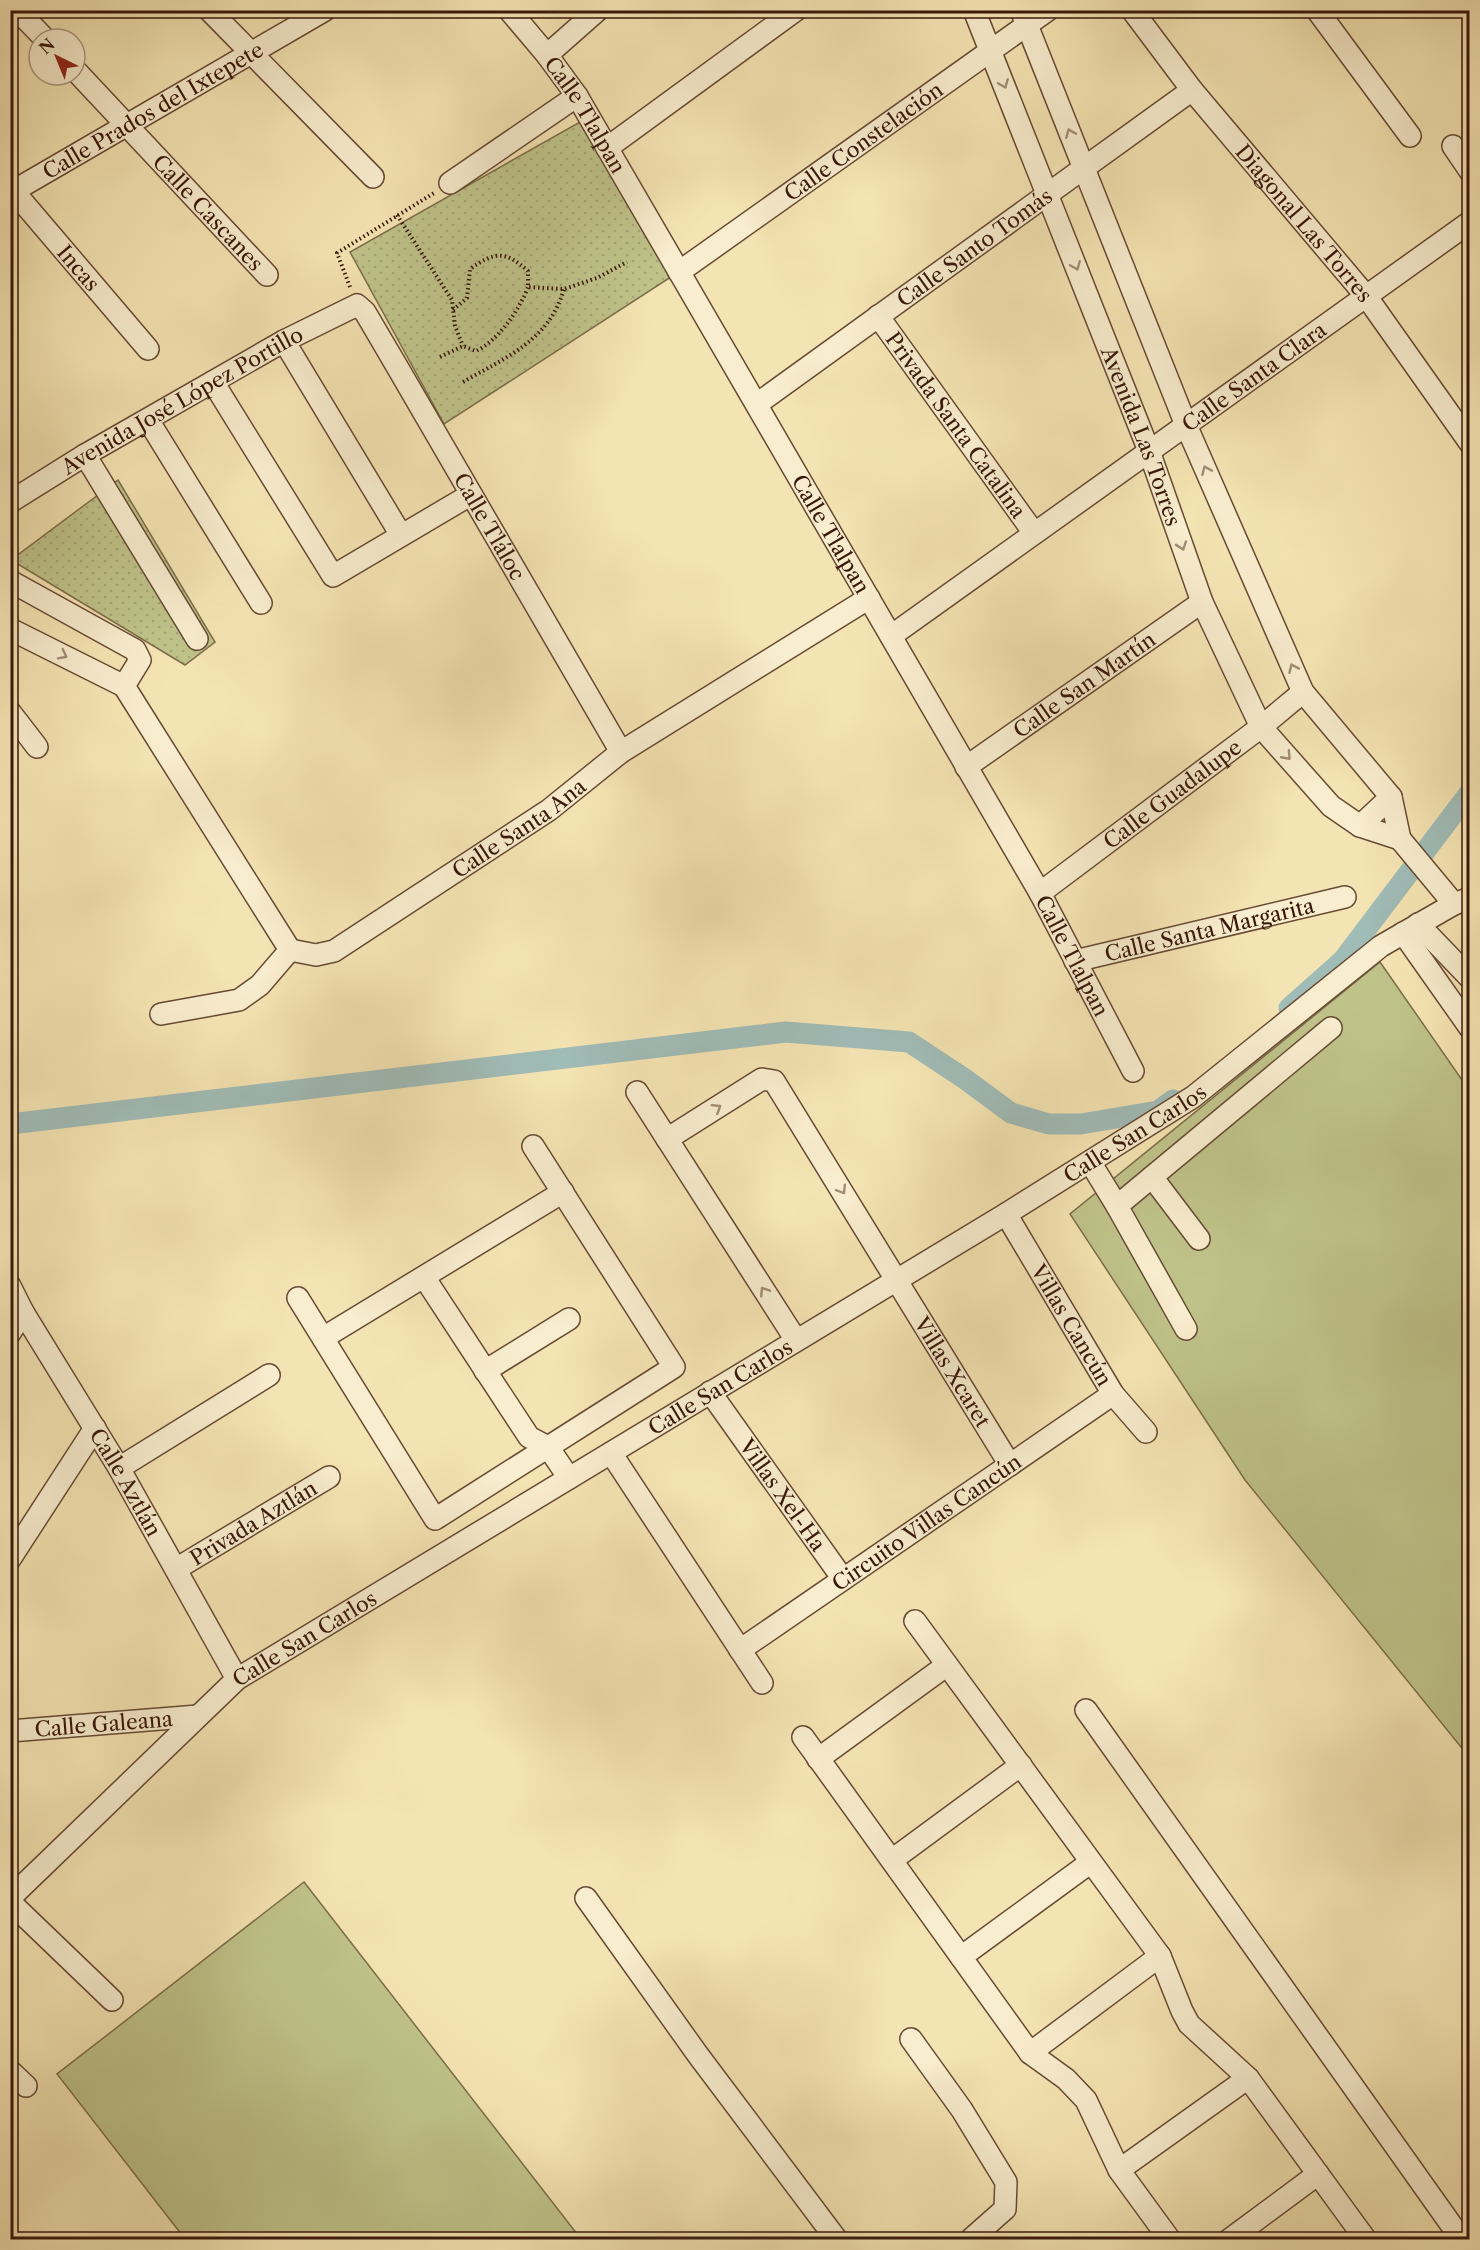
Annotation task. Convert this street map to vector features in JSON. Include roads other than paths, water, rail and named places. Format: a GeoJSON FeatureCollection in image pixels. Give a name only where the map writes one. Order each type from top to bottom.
{"type":"FeatureCollection","features":[{"type":"Feature","properties":{"kind":"street"},"geometry":{"type":"LineString","coordinates":[[17,10],[33,27]]}},
{"type":"Feature","properties":{"kind":"street"},"geometry":{"type":"LineString","coordinates":[[210,10],[373,177]]}},
{"type":"Feature","properties":{"kind":"street","name":"Calle Prados del Ixtepete"},"geometry":{"type":"LineString","coordinates":[[12,191],[325,10]]}},
{"type":"Feature","properties":{"kind":"street","name":"Calle Tlalpan"},"geometry":{"type":"LineString","coordinates":[[509,10],[547,55],[577,96],[1040,893],[1133,1071]]}},
{"type":"Feature","properties":{"kind":"street"},"geometry":{"type":"LineString","coordinates":[[547,55],[598,10]]}},
{"type":"Feature","properties":{"kind":"street"},"geometry":{"type":"LineString","coordinates":[[607,148],[796,10]]}},
{"type":"Feature","properties":{"kind":"street","name":"Avenida Las Torres"},"geometry":{"type":"LineString","coordinates":[[975,10],[1149,451],[1202,602],[1261,727],[1331,806],[1360,826],[1406,846]]}},
{"type":"Feature","properties":{"kind":"street","name":"Calle Constelación"},"geometry":{"type":"LineString","coordinates":[[679,272],[991,51],[1024,18],[1048,10]]}},
{"type":"Feature","properties":{"kind":"street","name":"Diagonal Las Torres"},"geometry":{"type":"LineString","coordinates":[[1132,10],[1192,90],[1366,296],[1470,443]]}},
{"type":"Feature","properties":{"kind":"street"},"geometry":{"type":"LineString","coordinates":[[1317,10],[1410,136]]}},
{"type":"Feature","properties":{"kind":"street"},"geometry":{"type":"LineString","coordinates":[[1024,18],[1186,424],[1304,692],[1391,797],[1406,846],[1433,879],[1462,901]]}},
{"type":"Feature","properties":{"kind":"street","name":"Calle Cascanes"},"geometry":{"type":"LineString","coordinates":[[87,82],[267,275]]}},
{"type":"Feature","properties":{"kind":"street","name":"Calle Santo Tomás"},"geometry":{"type":"LineString","coordinates":[[757,404],[1192,90]]}},
{"type":"Feature","properties":{"kind":"street"},"geometry":{"type":"LineString","coordinates":[[450,183],[577,96]]}},
{"type":"Feature","properties":{"kind":"street"},"geometry":{"type":"LineString","coordinates":[[1453,147],[1470,171]]}},
{"type":"Feature","properties":{"kind":"street","name":"Incas"},"geometry":{"type":"LineString","coordinates":[[12,191],[148,348]]}},
{"type":"Feature","properties":{"kind":"street","name":"Calle Santa Clara"},"geometry":{"type":"LineString","coordinates":[[891,636],[1470,222]]}},
{"type":"Feature","properties":{"kind":"street","name":"Avenida José López Portillo"},"geometry":{"type":"LineString","coordinates":[[10,502],[85,455],[284,340],[357,305]]}},
{"type":"Feature","properties":{"kind":"street","name":"Calle Tláloc"},"geometry":{"type":"LineString","coordinates":[[357,305],[382,341],[621,752]]}},
{"type":"Feature","properties":{"kind":"street","name":"Privada Santa Catalina"},"geometry":{"type":"LineString","coordinates":[[878,316],[1034,533]]}},
{"type":"Feature","properties":{"kind":"street"},"geometry":{"type":"LineString","coordinates":[[284,340],[401,535]]}},
{"type":"Feature","properties":{"kind":"street"},"geometry":{"type":"LineString","coordinates":[[213,382],[333,576],[470,495]]}},
{"type":"Feature","properties":{"kind":"street"},"geometry":{"type":"LineString","coordinates":[[148,420],[261,603]]}},
{"type":"Feature","properties":{"kind":"street"},"geometry":{"type":"LineString","coordinates":[[85,455],[197,639]]}},
{"type":"Feature","properties":{"kind":"street"},"geometry":{"type":"LineString","coordinates":[[10,581],[135,650],[140,660],[124,686]]}},
{"type":"Feature","properties":{"kind":"street","name":"Calle Santa Ana"},"geometry":{"type":"LineString","coordinates":[[290,950],[316,955],[334,951],[549,810],[621,752],[869,598]]}},
{"type":"Feature","properties":{"kind":"street","name":"Calle San Martín"},"geometry":{"type":"LineString","coordinates":[[966,767],[1202,602]]}},
{"type":"Feature","properties":{"kind":"street"},"geometry":{"type":"LineString","coordinates":[[10,629],[124,686],[290,950],[260,985],[239,1000],[161,1014]]}},
{"type":"Feature","properties":{"kind":"street","name":"Calle Guadalupe"},"geometry":{"type":"LineString","coordinates":[[1040,893],[1304,692]]}},
{"type":"Feature","properties":{"kind":"street"},"geometry":{"type":"LineString","coordinates":[[10,712],[37,747]]}},
{"type":"Feature","properties":{"kind":"street"},"geometry":{"type":"LineString","coordinates":[[1360,826],[1391,797]]}},
{"type":"Feature","properties":{"kind":"street","name":"Calle Santa Margarita"},"geometry":{"type":"LineString","coordinates":[[1075,961],[1345,897]]}},
{"type":"Feature","properties":{"kind":"street","name":"Calle San Carlos"},"geometry":{"type":"LineString","coordinates":[[10,1898],[237,1679],[569,1478],[616,1461],[710,1392],[1006,1214],[1193,1097],[1372,952],[1462,901]]}},
{"type":"Feature","properties":{"kind":"street"},"geometry":{"type":"LineString","coordinates":[[1411,928],[1470,978]]}},
{"type":"Feature","properties":{"kind":"street"},"geometry":{"type":"LineString","coordinates":[[1411,928],[1470,1028]]}},
{"type":"Feature","properties":{"kind":"street"},"geometry":{"type":"LineString","coordinates":[[1117,1206],[1331,1028]]}},
{"type":"Feature","properties":{"kind":"street","name":"Villas Xcaret"},"geometry":{"type":"LineString","coordinates":[[667,1139],[762,1079],[771,1079],[898,1279],[1010,1465]]}},
{"type":"Feature","properties":{"kind":"street"},"geometry":{"type":"LineString","coordinates":[[637,1092],[796,1340]]}},
{"type":"Feature","properties":{"kind":"street"},"geometry":{"type":"LineString","coordinates":[[298,1298],[435,1519],[528,1459],[539,1442],[674,1367],[533,1146]]}},
{"type":"Feature","properties":{"kind":"street"},"geometry":{"type":"LineString","coordinates":[[1090,1162],[1186,1329]]}},
{"type":"Feature","properties":{"kind":"street"},"geometry":{"type":"LineString","coordinates":[[1152,1177],[1199,1239]]}},
{"type":"Feature","properties":{"kind":"street"},"geometry":{"type":"LineString","coordinates":[[323,1338],[563,1192]]}},
{"type":"Feature","properties":{"kind":"street","name":"Villas Cancún"},"geometry":{"type":"LineString","coordinates":[[1006,1214],[1113,1394],[1146,1432]]}},
{"type":"Feature","properties":{"kind":"street"},"geometry":{"type":"LineString","coordinates":[[424,1276],[486,1371],[569,1478]]}},
{"type":"Feature","properties":{"kind":"street","name":"Calle Aztlán"},"geometry":{"type":"LineString","coordinates":[[10,1286],[23,1312],[119,1468],[237,1679]]}},
{"type":"Feature","properties":{"kind":"street"},"geometry":{"type":"LineString","coordinates":[[10,1334],[23,1312]]}},
{"type":"Feature","properties":{"kind":"street"},"geometry":{"type":"LineString","coordinates":[[486,1371],[569,1319]]}},
{"type":"Feature","properties":{"kind":"street"},"geometry":{"type":"LineString","coordinates":[[119,1468],[269,1375]]}},
{"type":"Feature","properties":{"kind":"street","name":"Villas Xel-Ha"},"geometry":{"type":"LineString","coordinates":[[710,1392],[722,1412],[843,1579]]}},
{"type":"Feature","properties":{"kind":"street","name":"Circuito Villas Cancún"},"geometry":{"type":"LineString","coordinates":[[740,1650],[1113,1394]]}},
{"type":"Feature","properties":{"kind":"street"},"geometry":{"type":"LineString","coordinates":[[10,1559],[95,1428]]}},
{"type":"Feature","properties":{"kind":"street"},"geometry":{"type":"LineString","coordinates":[[528,1459],[547,1491]]}},
{"type":"Feature","properties":{"kind":"street"},"geometry":{"type":"LineString","coordinates":[[616,1461],[762,1683]]}},
{"type":"Feature","properties":{"kind":"street","name":"Privada Aztlán"},"geometry":{"type":"LineString","coordinates":[[176,1569],[329,1477]]}},
{"type":"Feature","properties":{"kind":"street"},"geometry":{"type":"LineString","coordinates":[[915,1621],[1160,1956],[1189,2024],[1248,2078],[1366,2240]]}},
{"type":"Feature","properties":{"kind":"street"},"geometry":{"type":"LineString","coordinates":[[818,1759],[947,1665]]}},
{"type":"Feature","properties":{"kind":"street"},"geometry":{"type":"LineString","coordinates":[[1086,1710],[1462,2240]]}},
{"type":"Feature","properties":{"kind":"street","name":"Calle Galeana"},"geometry":{"type":"LineString","coordinates":[[10,1731],[198,1716]]}},
{"type":"Feature","properties":{"kind":"street"},"geometry":{"type":"LineString","coordinates":[[803,1737],[1030,2053],[1066,2079],[1086,2100],[1119,2170],[1170,2240]]}},
{"type":"Feature","properties":{"kind":"street"},"geometry":{"type":"LineString","coordinates":[[892,1860],[1021,1765]]}},
{"type":"Feature","properties":{"kind":"street"},"geometry":{"type":"LineString","coordinates":[[961,1956],[1091,1862]]}},
{"type":"Feature","properties":{"kind":"street"},"geometry":{"type":"LineString","coordinates":[[586,1898],[698,2055],[834,2234]]}},
{"type":"Feature","properties":{"kind":"street"},"geometry":{"type":"LineString","coordinates":[[10,1902],[112,2000]]}},
{"type":"Feature","properties":{"kind":"street"},"geometry":{"type":"LineString","coordinates":[[1030,2053],[1160,1956]]}},
{"type":"Feature","properties":{"kind":"street"},"geometry":{"type":"LineString","coordinates":[[911,2039],[962,2110],[1006,2182],[1005,2209],[970,2240]]}},
{"type":"Feature","properties":{"kind":"street"},"geometry":{"type":"LineString","coordinates":[[10,2071],[26,2086]]}},
{"type":"Feature","properties":{"kind":"street"},"geometry":{"type":"LineString","coordinates":[[1119,2170],[1248,2078]]}},
{"type":"Feature","properties":{"kind":"street"},"geometry":{"type":"LineString","coordinates":[[1229,2240],[1318,2174]]}},
{"type":"Feature","properties":{"kind":"waterway"},"geometry":{"type":"LineString","coordinates":[[1289,1008],[1343,960],[1470,792]]}},
{"type":"Feature","properties":{"kind":"waterway"},"geometry":{"type":"LineString","coordinates":[[10,1124],[786,1032],[909,1042],[1011,1113],[1049,1124],[1081,1124],[1158,1111],[1173,1100]]}}]}
